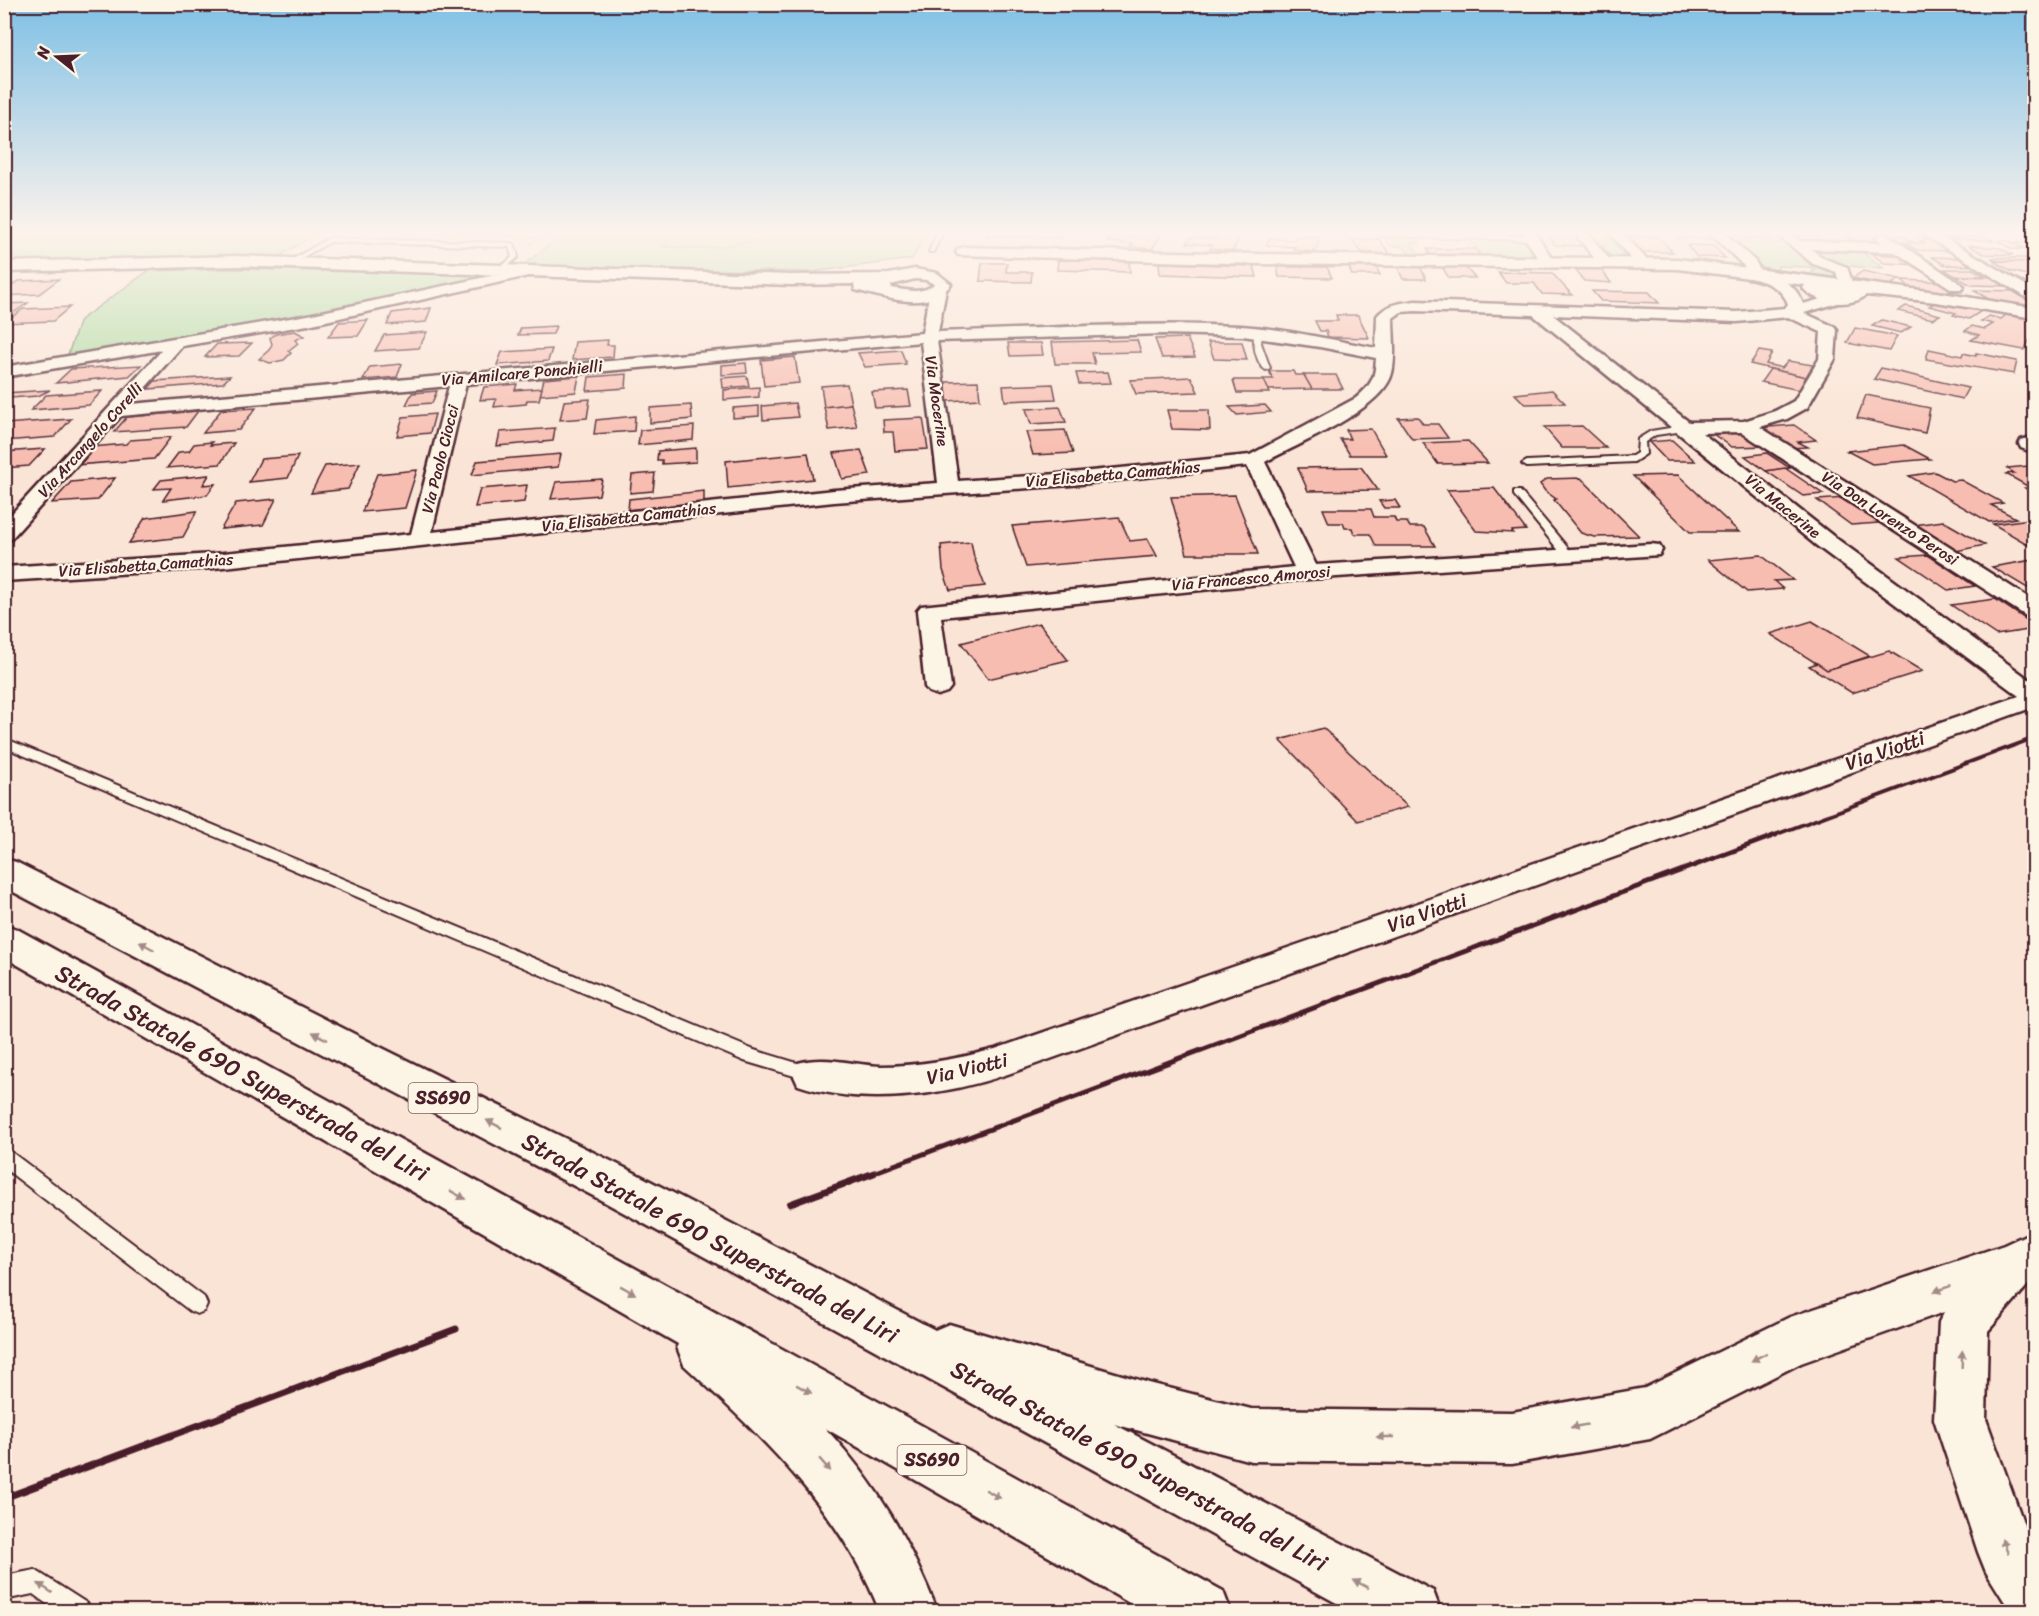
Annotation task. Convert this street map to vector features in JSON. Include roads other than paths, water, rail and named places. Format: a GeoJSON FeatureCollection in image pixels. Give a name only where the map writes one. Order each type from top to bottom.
{"type":"FeatureCollection","features":[{"type":"Feature","properties":{"kind":"main road"},"geometry":{"type":"LineString","coordinates":[[1994,306],[2034,313]]}},
{"type":"Feature","properties":{"kind":"main road","name":"Strada Statale 690 Superstrada del Liri"},"geometry":{"type":"LineString","coordinates":[[4,871],[264,1007],[615,1185],[1412,1611]]}},
{"type":"Feature","properties":{"kind":"main road","name":"Strada Statale 690 Superstrada del Liri"},"geometry":{"type":"LineString","coordinates":[[4,939],[1202,1611]]}},
{"type":"Feature","properties":{"kind":"main road"},"geometry":{"type":"LineString","coordinates":[[880,1328],[1149,1409],[1251,1435],[1512,1438],[1650,1413],[1790,1342],[2026,1258]]}},
{"type":"Feature","properties":{"kind":"main road"},"geometry":{"type":"LineString","coordinates":[[2026,1258],[1964,1322],[1960,1419],[2006,1552],[2034,1596]]}},
{"type":"Feature","properties":{"kind":"main road"},"geometry":{"type":"LineString","coordinates":[[661,1309],[769,1408],[837,1479],[854,1501],[886,1556],[909,1611]]}},
{"type":"Feature","properties":{"kind":"street"},"geometry":{"type":"LineString","coordinates":[[4,372],[176,344],[373,306]]}},
{"type":"Feature","properties":{"kind":"street"},"geometry":{"type":"LineString","coordinates":[[922,306],[933,316]]}},
{"type":"Feature","properties":{"kind":"street","name":"Via Mocerine"},"geometry":{"type":"LineString","coordinates":[[933,306],[933,328],[928,337],[949,487]]}},
{"type":"Feature","properties":{"kind":"street"},"geometry":{"type":"LineString","coordinates":[[1308,572],[1254,460],[1362,402],[1382,379],[1385,355],[1385,316],[1397,308],[1411,306]]}},
{"type":"Feature","properties":{"kind":"street"},"geometry":{"type":"LineString","coordinates":[[1428,306],[1709,317],[1768,316],[1790,312],[1797,306]]}},
{"type":"Feature","properties":{"kind":"street"},"geometry":{"type":"LineString","coordinates":[[1790,312],[1794,306]]}},
{"type":"Feature","properties":{"kind":"street","name":"Via Macerine"},"geometry":{"type":"LineString","coordinates":[[1537,310],[1688,428],[1826,541],[2034,697]]}},
{"type":"Feature","properties":{"kind":"street"},"geometry":{"type":"LineString","coordinates":[[1688,428],[1745,426],[1780,415],[1801,404],[1827,359],[1829,330],[1790,312]]}},
{"type":"Feature","properties":{"kind":"street","name":"Via Amilcare Ponchielli"},"geometry":{"type":"LineString","coordinates":[[117,411],[928,337],[1163,328],[1258,333],[1385,355]]}},
{"type":"Feature","properties":{"kind":"street","name":"Via Arcangelo Corelli"},"geometry":{"type":"LineString","coordinates":[[4,535],[176,344]]}},
{"type":"Feature","properties":{"kind":"street","name":"Via Paolo Ciocci"},"geometry":{"type":"LineString","coordinates":[[420,538],[459,379]]}},
{"type":"Feature","properties":{"kind":"street","name":"Via Don Lorenzo Perosi"},"geometry":{"type":"LineString","coordinates":[[1745,426],[2034,611]]}},
{"type":"Feature","properties":{"kind":"street","name":"Via Elisabetta Camathias"},"geometry":{"type":"LineString","coordinates":[[4,574],[203,562],[834,496],[1071,479],[1254,460]]}},
{"type":"Feature","properties":{"kind":"street","name":"Via Francesco Amorosi"},"geometry":{"type":"LineString","coordinates":[[938,687],[929,611],[1308,572],[1650,550]]}},
{"type":"Feature","properties":{"kind":"street","name":"Via Viotti"},"geometry":{"type":"LineString","coordinates":[[811,1074],[858,1081],[900,1082],[946,1076],[995,1064],[2034,697]]}},
{"type":"Feature","properties":{"kind":"lane"},"geometry":{"type":"LineString","coordinates":[[1258,333],[1257,343],[1266,368]]}},
{"type":"Feature","properties":{"kind":"lane"},"geometry":{"type":"LineString","coordinates":[[1527,464],[1634,459],[1642,454],[1641,441],[1648,435],[1688,428]]}},
{"type":"Feature","properties":{"kind":"lane"},"geometry":{"type":"LineString","coordinates":[[1517,494],[1568,555]]}},
{"type":"Feature","properties":{"kind":"lane"},"geometry":{"type":"LineString","coordinates":[[4,742],[750,1056],[811,1074]]}},
{"type":"Feature","properties":{"kind":"lane"},"geometry":{"type":"LineString","coordinates":[[4,1157],[197,1304]]}},
{"type":"Feature","properties":{"kind":"lane"},"geometry":{"type":"LineString","coordinates":[[4,1588],[35,1582],[80,1611]]}},
{"type":"Feature","properties":{"kind":"railway"},"geometry":{"type":"LineString","coordinates":[[1772,836],[2034,738]]}},
{"type":"Feature","properties":{"kind":"railway"},"geometry":{"type":"LineString","coordinates":[[870,1174],[1776,835]]}},
{"type":"Feature","properties":{"kind":"railway"},"geometry":{"type":"LineString","coordinates":[[790,1204],[874,1173]]}},
{"type":"Feature","properties":{"kind":"railway"},"geometry":{"type":"LineString","coordinates":[[4,1498],[456,1329]]}}]}
